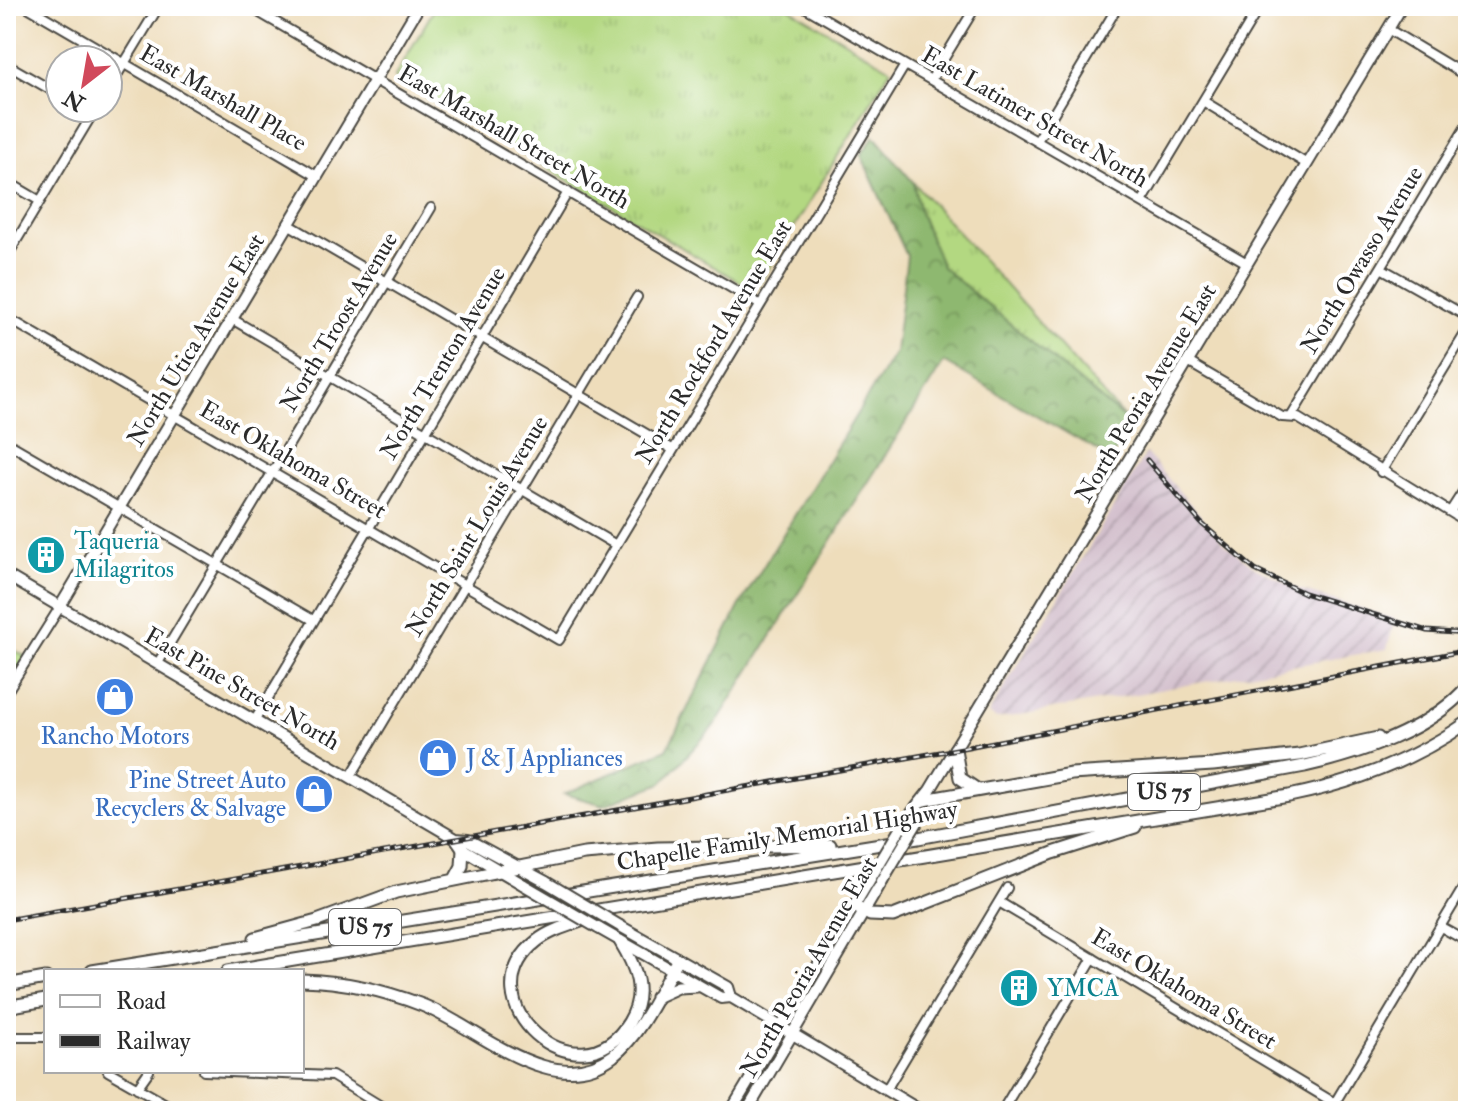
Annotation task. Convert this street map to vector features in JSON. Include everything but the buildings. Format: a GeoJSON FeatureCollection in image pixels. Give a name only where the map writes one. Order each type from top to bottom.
{"type":"FeatureCollection","features":[{"type":"Feature","properties":{"kind":"highway","name":"Chapelle Family Memorial Highway"},"geometry":{"type":"LineString","coordinates":[[104,969],[886,843],[1305,766],[1356,753],[1406,731],[1459,696],[1468,686]]}},
{"type":"Feature","properties":{"kind":"highway","name":"Chapelle Family Memorial Highway"},"geometry":{"type":"LineString","coordinates":[[240,969],[1174,816],[1345,783],[1423,751],[1468,722]]}},
{"type":"Feature","properties":{"kind":"highway"},"geometry":{"type":"LineString","coordinates":[[924,800],[1071,774],[1213,765],[1299,755],[1406,731]]}},
{"type":"Feature","properties":{"kind":"highway"},"geometry":{"type":"LineString","coordinates":[[955,749],[960,778],[978,790]]}},
{"type":"Feature","properties":{"kind":"highway"},"geometry":{"type":"LineString","coordinates":[[859,909],[893,916],[1077,844],[1174,816]]}},
{"type":"Feature","properties":{"kind":"highway"},"geometry":{"type":"LineString","coordinates":[[201,953],[317,921],[396,892],[518,866],[624,850],[886,843]]}},
{"type":"Feature","properties":{"kind":"highway"},"geometry":{"type":"LineString","coordinates":[[455,879],[462,866],[460,844]]}},
{"type":"Feature","properties":{"kind":"highway"},"geometry":{"type":"LineString","coordinates":[[614,909],[552,932],[523,956],[514,981],[515,1001],[532,1033],[554,1047],[578,1052],[603,1045],[622,1031],[634,1012],[639,988],[634,965],[620,941]]}},
{"type":"Feature","properties":{"kind":"highway"},"geometry":{"type":"LineString","coordinates":[[304,980],[349,984],[404,999],[451,1018],[527,1061],[555,1070],[581,1069],[615,1054],[631,1037],[678,959]]}},
{"type":"Feature","properties":{"kind":"highway"},"geometry":{"type":"LineString","coordinates":[[6,985],[44,978]]}},
{"type":"Feature","properties":{"kind":"highway"},"geometry":{"type":"LineString","coordinates":[[656,997],[678,987],[697,986]]}},
{"type":"Feature","properties":{"kind":"highway"},"geometry":{"type":"LineString","coordinates":[[6,1007],[44,1000]]}},
{"type":"Feature","properties":{"kind":"main road","name":"North Utica Avenue East"},"geometry":{"type":"LineString","coordinates":[[60,607],[419,6]]}},
{"type":"Feature","properties":{"kind":"main road","name":"North Peoria Avenue East"},"geometry":{"type":"LineString","coordinates":[[747,1111],[793,1034],[859,909],[867,884],[915,805],[924,800],[1402,6]]}},
{"type":"Feature","properties":{"kind":"main road","name":"East Pine Street North"},"geometry":{"type":"LineString","coordinates":[[6,575],[351,776],[500,871],[697,986],[721,998],[731,997],[921,1111]]}},
{"type":"Feature","properties":{"kind":"main road","name":"North Peoria Avenue East"},"geometry":{"type":"LineString","coordinates":[[731,1111],[781,1027],[859,909],[882,881],[924,810],[924,800]]}},
{"type":"Feature","properties":{"kind":"main road","name":"East Pine Street North"},"geometry":{"type":"LineString","coordinates":[[460,844],[468,840],[518,866],[728,987],[731,997]]}},
{"type":"Feature","properties":{"kind":"street","name":"East Marshall Place"},"geometry":{"type":"LineString","coordinates":[[26,6],[317,176]]}},
{"type":"Feature","properties":{"kind":"street"},"geometry":{"type":"LineString","coordinates":[[125,63],[159,6]]}},
{"type":"Feature","properties":{"kind":"street","name":"East Marshall Street North"},"geometry":{"type":"LineString","coordinates":[[248,6],[759,304]]}},
{"type":"Feature","properties":{"kind":"street","name":"East Latimer Street North"},"geometry":{"type":"LineString","coordinates":[[803,6],[816,9],[905,65],[1247,263]]}},
{"type":"Feature","properties":{"kind":"street"},"geometry":{"type":"LineString","coordinates":[[931,80],[976,6]]}},
{"type":"Feature","properties":{"kind":"street"},"geometry":{"type":"LineString","coordinates":[[1037,141],[1118,6]]}},
{"type":"Feature","properties":{"kind":"street"},"geometry":{"type":"LineString","coordinates":[[1142,202],[1260,6]]}},
{"type":"Feature","properties":{"kind":"street"},"geometry":{"type":"LineString","coordinates":[[1388,29],[1468,77]]}},
{"type":"Feature","properties":{"kind":"street"},"geometry":{"type":"LineString","coordinates":[[6,64],[44,86]]}},
{"type":"Feature","properties":{"kind":"street","name":"North Rockford Avenue East"},"geometry":{"type":"LineString","coordinates":[[559,640],[905,65]]}},
{"type":"Feature","properties":{"kind":"street"},"geometry":{"type":"LineString","coordinates":[[1203,101],[1307,164]]}},
{"type":"Feature","properties":{"kind":"street","name":"North Owasso Avenue"},"geometry":{"type":"LineString","coordinates":[[1291,417],[1468,123]]}},
{"type":"Feature","properties":{"kind":"street"},"geometry":{"type":"LineString","coordinates":[[6,258],[86,124]]}},
{"type":"Feature","properties":{"kind":"street"},"geometry":{"type":"LineString","coordinates":[[6,181],[40,201]]}},
{"type":"Feature","properties":{"kind":"street","name":"North Trenton Avenue"},"geometry":{"type":"LineString","coordinates":[[255,720],[568,192]]}},
{"type":"Feature","properties":{"kind":"street","name":"North Troost Avenue"},"geometry":{"type":"LineString","coordinates":[[158,663],[431,208]]}},
{"type":"Feature","properties":{"kind":"street"},"geometry":{"type":"LineString","coordinates":[[288,224],[672,449]]}},
{"type":"Feature","properties":{"kind":"street"},"geometry":{"type":"LineString","coordinates":[[1381,268],[1468,317]]}},
{"type":"Feature","properties":{"kind":"street","name":"North Saint Louis Avenue"},"geometry":{"type":"LineString","coordinates":[[351,776],[637,297]]}},
{"type":"Feature","properties":{"kind":"street","name":"East Oklahoma Street"},"geometry":{"type":"LineString","coordinates":[[6,317],[559,640]]}},
{"type":"Feature","properties":{"kind":"street"},"geometry":{"type":"LineString","coordinates":[[232,319],[616,545]]}},
{"type":"Feature","properties":{"kind":"street"},"geometry":{"type":"LineString","coordinates":[[1381,472],[1468,329]]}},
{"type":"Feature","properties":{"kind":"street"},"geometry":{"type":"LineString","coordinates":[[1188,362],[1282,417],[1298,418],[1468,523]]}},
{"type":"Feature","properties":{"kind":"street"},"geometry":{"type":"LineString","coordinates":[[6,442],[313,620]]}},
{"type":"Feature","properties":{"kind":"street"},"geometry":{"type":"LineString","coordinates":[[1450,512],[1468,484]]}},
{"type":"Feature","properties":{"kind":"street","name":"North Utica Avenue East"},"geometry":{"type":"LineString","coordinates":[[6,693],[60,607]]}},
{"type":"Feature","properties":{"kind":"street"},"geometry":{"type":"LineString","coordinates":[[1332,1107],[1468,880]]}},
{"type":"Feature","properties":{"kind":"street"},"geometry":{"type":"LineString","coordinates":[[886,1090],[1007,888]]}},
{"type":"Feature","properties":{"kind":"street","name":"East Oklahoma Street"},"geometry":{"type":"LineString","coordinates":[[999,902],[1332,1107],[1348,1111]]}},
{"type":"Feature","properties":{"kind":"street"},"geometry":{"type":"LineString","coordinates":[[1441,927],[1468,942]]}},
{"type":"Feature","properties":{"kind":"street"},"geometry":{"type":"LineString","coordinates":[[1002,1111],[1093,958]]}},
{"type":"Feature","properties":{"kind":"street"},"geometry":{"type":"LineString","coordinates":[[6,1037],[44,1037]]}},
{"type":"Feature","properties":{"kind":"street"},"geometry":{"type":"LineString","coordinates":[[111,1073],[178,1111]]}},
{"type":"Feature","properties":{"kind":"street"},"geometry":{"type":"LineString","coordinates":[[137,1088],[148,1073]]}},
{"type":"Feature","properties":{"kind":"street"},"geometry":{"type":"LineString","coordinates":[[255,1073],[332,1076],[389,1111]]}},
{"type":"Feature","properties":{"kind":"shaded area"},"geometry":{"type":"Polygon","coordinates":[[[1146,453],[1226,545],[1255,567],[1298,589],[1395,619],[1387,649],[997,719],[988,714],[1146,453]]]}},
{"type":"Feature","properties":{"kind":"green space"},"geometry":{"type":"Polygon","coordinates":[[[436,6],[786,6],[891,69],[755,291],[394,78],[436,6]]]}},
{"type":"Feature","properties":{"kind":"green space"},"geometry":{"type":"Polygon","coordinates":[[[874,136],[913,182],[920,213],[942,267],[1127,421],[1112,459],[944,362],[715,725],[662,783],[604,805],[564,794],[667,749],[741,603],[895,352],[907,256],[861,155],[874,136]]]}},
{"type":"Feature","properties":{"kind":"green space"},"geometry":{"type":"Polygon","coordinates":[[[913,182],[1127,421],[1112,459],[942,267],[920,213],[913,182]]]}},
{"type":"Feature","properties":{"kind":"green space"},"geometry":{"type":"Polygon","coordinates":[[[6,645],[28,658],[6,694],[6,645]]]}},
{"type":"Feature","properties":{"kind":"railway"},"geometry":{"type":"LineString","coordinates":[[1147,460],[1201,523],[1255,570],[1304,593],[1427,631],[1468,634]]}},
{"type":"Feature","properties":{"kind":"railway"},"geometry":{"type":"LineString","coordinates":[[6,920],[968,747],[1468,650]]}},
{"type":"Feature","properties":{"kind":"place","name":"Taqueria Milagritos"},"geometry":{"type":"Point","coordinates":[46,555]}},
{"type":"Feature","properties":{"kind":"place","name":"Rancho Motors"},"geometry":{"type":"Point","coordinates":[115,697]}},
{"type":"Feature","properties":{"kind":"place","name":"J & J Appliances"},"geometry":{"type":"Point","coordinates":[438,758]}},
{"type":"Feature","properties":{"kind":"place","name":"Pine Street Auto Recyclers & Salvage"},"geometry":{"type":"Point","coordinates":[314,794]}},
{"type":"Feature","properties":{"kind":"place","name":"YMCA"},"geometry":{"type":"Point","coordinates":[1019,988]}}]}
